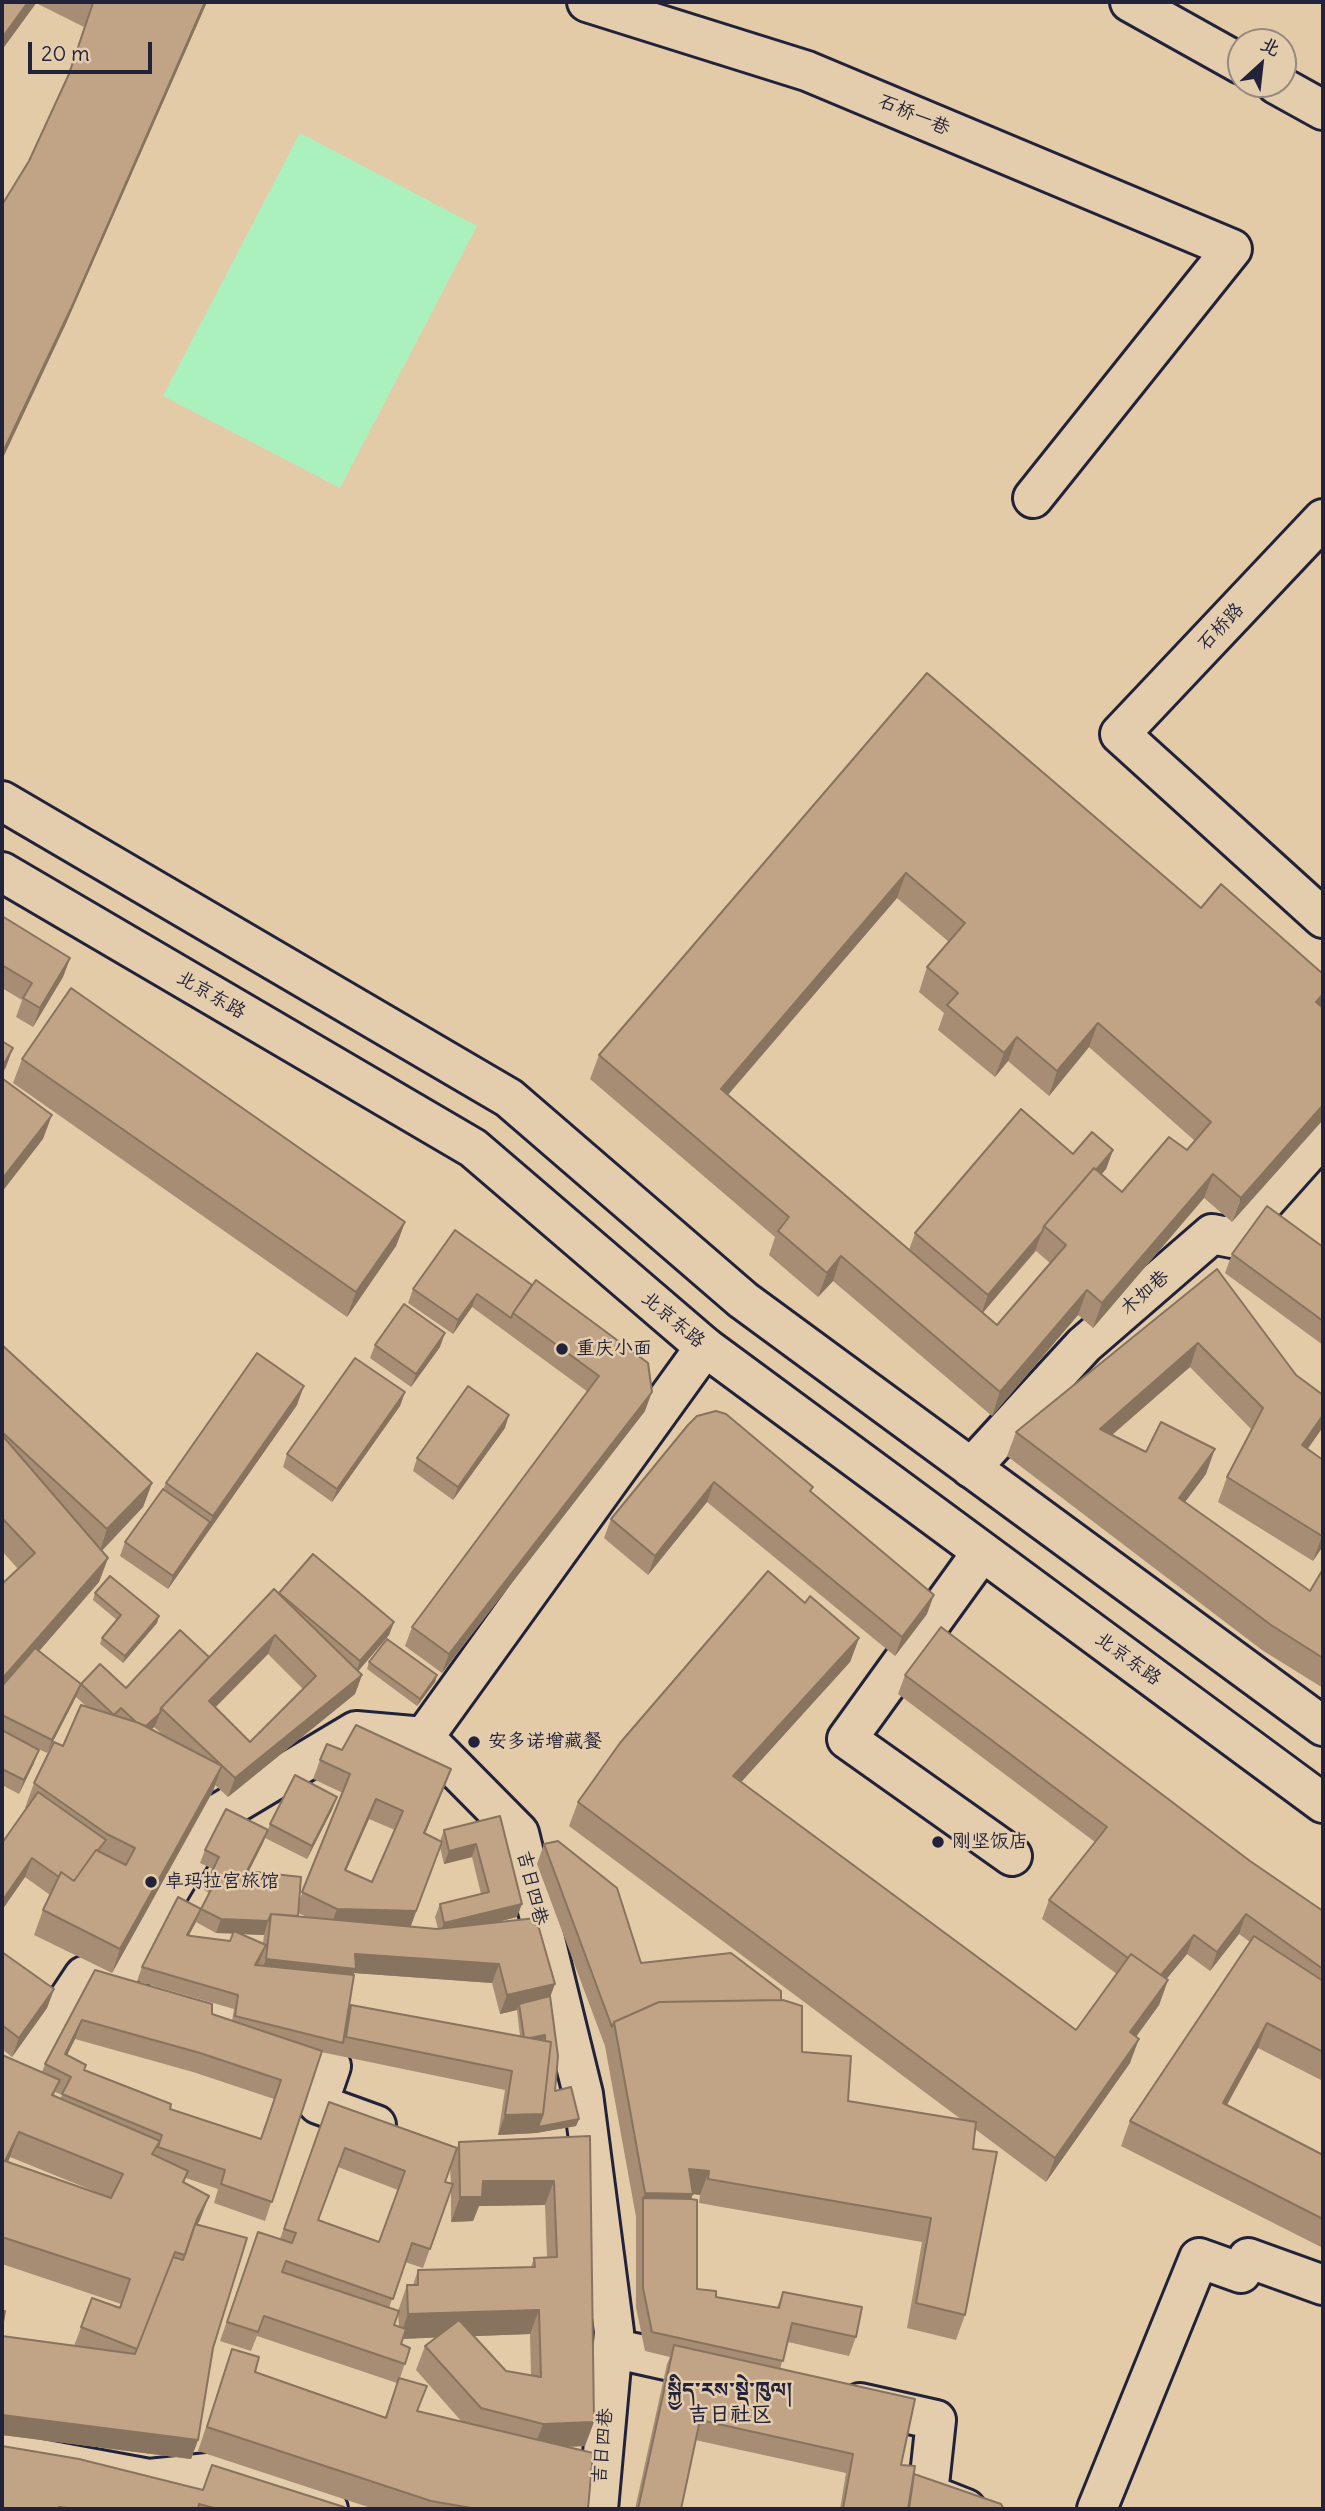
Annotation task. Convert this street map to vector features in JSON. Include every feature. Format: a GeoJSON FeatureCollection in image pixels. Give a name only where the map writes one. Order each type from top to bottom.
{"type":"FeatureCollection","features":[{"type":"Feature","properties":{"kind":"street","name":"石桥一巷"},"geometry":{"type":"LineString","coordinates":[[587,2],[807,71],[1233,249],[1033,498]]}},
{"type":"Feature","properties":{"kind":"street"},"geometry":{"type":"LineString","coordinates":[[1130,2],[1227,56]]}},
{"type":"Feature","properties":{"kind":"street"},"geometry":{"type":"LineString","coordinates":[[1297,96],[1323,110]]}},
{"type":"Feature","properties":{"kind":"street","name":"石桥路"},"geometry":{"type":"LineString","coordinates":[[1323,519],[1120,734],[1323,918]]}},
{"type":"Feature","properties":{"kind":"street"},"geometry":{"type":"LineString","coordinates":[[2,801],[509,1098],[743,1300],[1323,1726]]}},
{"type":"Feature","properties":{"kind":"street","name":"北京东路"},"geometry":{"type":"LineString","coordinates":[[2,872],[473,1148],[705,1348],[1323,1803]]}},
{"type":"Feature","properties":{"kind":"street","name":"木如巷"},"geometry":{"type":"LineString","coordinates":[[971,1468],[1084,1345],[1212,1234],[1233,1238],[1323,1136]]}},
{"type":"Feature","properties":{"kind":"street"},"geometry":{"type":"LineString","coordinates":[[115,1982],[215,1816],[356,1731],[424,1737],[705,1348]]}},
{"type":"Feature","properties":{"kind":"street"},"geometry":{"type":"LineString","coordinates":[[982,1552],[846,1739],[1012,1856]]}},
{"type":"Feature","properties":{"kind":"street","name":"吉日四巷"},"geometry":{"type":"LineString","coordinates":[[424,1737],[519,1833],[583,2094],[575,2142],[614,2332],[598,2509]]}},
{"type":"Feature","properties":{"kind":"street"},"geometry":{"type":"LineString","coordinates":[[2,2066],[21,2070],[84,1976],[115,1982],[221,2015],[219,2029],[331,2066],[318,2104],[403,2135]]}},
{"type":"Feature","properties":{"kind":"street"},"geometry":{"type":"LineString","coordinates":[[1097,2509],[1199,2258],[1241,2273],[1248,2258],[1323,2285]]}},
{"type":"Feature","properties":{"kind":"street"},"geometry":{"type":"LineString","coordinates":[[612,2348],[747,2378]]}},
{"type":"Feature","properties":{"kind":"street"},"geometry":{"type":"LineString","coordinates":[[828,2396],[936,2420],[928,2494],[966,2509]]}},
{"type":"Feature","properties":{"kind":"street"},"geometry":{"type":"LineString","coordinates":[[2,2452],[149,2479],[208,2473],[328,2509]]}},
{"type":"Feature","properties":{"kind":"green space"},"geometry":{"type":"Polygon","coordinates":[[[300,133],[477,226],[340,488],[163,396],[300,133]]]}},
{"type":"Feature","properties":{"kind":"building"},"geometry":{"type":"Polygon","coordinates":[[[2,2],[28,2],[2,38],[2,2]]]}},
{"type":"Feature","properties":{"kind":"building"},"geometry":{"type":"Polygon","coordinates":[[[91,2],[205,2],[73,304],[2,454],[2,205],[29,161],[69,74],[93,3],[91,2]]]}},
{"type":"Feature","properties":{"kind":"building"},"geometry":{"type":"Polygon","coordinates":[[[927,673],[1201,908],[1221,884],[1323,974],[1323,994],[1316,1002],[1323,1008],[1323,1105],[1241,1198],[1213,1174],[1102,1303],[1087,1290],[1000,1392],[841,1256],[827,1273],[778,1231],[789,1217],[599,1055],[927,673]],[[906,873],[721,1089],[997,1325],[1066,1245],[1044,1226],[1094,1168],[1122,1192],[1169,1137],[1187,1150],[1211,1122],[1098,1023],[1057,1071],[1017,1037],[1004,1053],[947,1005],[958,993],[927,967],[965,923],[906,873]]]}},
{"type":"Feature","properties":{"kind":"building"},"geometry":{"type":"Polygon","coordinates":[[[2,916],[70,958],[40,1008],[23,998],[32,983],[2,965],[2,916]]]}},
{"type":"Feature","properties":{"kind":"building"},"geometry":{"type":"Polygon","coordinates":[[[71,988],[405,1222],[356,1292],[22,1059],[71,988]]]}},
{"type":"Feature","properties":{"kind":"building"},"geometry":{"type":"Polygon","coordinates":[[[2,1041],[13,1048],[2,1067],[2,1041]]]}},
{"type":"Feature","properties":{"kind":"building"},"geometry":{"type":"Polygon","coordinates":[[[3,1079],[52,1115],[2,1179],[2,1081],[3,1079]]]}},
{"type":"Feature","properties":{"kind":"building"},"geometry":{"type":"Polygon","coordinates":[[[1021,1109],[1073,1154],[1092,1132],[1113,1150],[1044,1226],[1042,1232],[988,1295],[915,1233],[1021,1109]]]}},
{"type":"Feature","properties":{"kind":"building"},"geometry":{"type":"Polygon","coordinates":[[[1267,1206],[1323,1247],[1323,1321],[1232,1254],[1267,1206]]]}},
{"type":"Feature","properties":{"kind":"building"},"geometry":{"type":"Polygon","coordinates":[[[455,1230],[532,1285],[511,1318],[477,1294],[458,1320],[413,1289],[455,1230]]]}},
{"type":"Feature","properties":{"kind":"building"},"geometry":{"type":"Polygon","coordinates":[[[1217,1269],[1296,1375],[1323,1395],[1323,1415],[1302,1445],[1323,1460],[1322,1536],[1227,1477],[1263,1408],[1198,1343],[1100,1429],[1146,1452],[1161,1422],[1215,1449],[1179,1498],[1310,1591],[1323,1569],[1323,1658],[1271,1625],[1016,1432],[1217,1269]]]}},
{"type":"Feature","properties":{"kind":"building"},"geometry":{"type":"Polygon","coordinates":[[[536,1280],[648,1363],[652,1392],[449,1654],[412,1627],[599,1376],[513,1313],[536,1280]]]}},
{"type":"Feature","properties":{"kind":"building"},"geometry":{"type":"Polygon","coordinates":[[[404,1304],[445,1333],[416,1374],[375,1345],[404,1304]]]}},
{"type":"Feature","properties":{"kind":"building"},"geometry":{"type":"Polygon","coordinates":[[[2,1345],[152,1483],[107,1529],[2,1432],[2,1345]]]}},
{"type":"Feature","properties":{"kind":"building"},"geometry":{"type":"Polygon","coordinates":[[[257,1353],[304,1386],[213,1516],[166,1483],[257,1353]]]}},
{"type":"Feature","properties":{"kind":"building"},"geometry":{"type":"Polygon","coordinates":[[[355,1358],[405,1392],[337,1489],[287,1454],[355,1358]]]}},
{"type":"Feature","properties":{"kind":"building"},"geometry":{"type":"Polygon","coordinates":[[[468,1386],[509,1415],[458,1487],[417,1458],[468,1386]]]}},
{"type":"Feature","properties":{"kind":"building"},"geometry":{"type":"Polygon","coordinates":[[[716,1411],[726,1414],[813,1487],[810,1491],[934,1595],[902,1637],[714,1482],[655,1556],[611,1519],[688,1425],[697,1416],[716,1411]]]}},
{"type":"Feature","properties":{"kind":"building"},"geometry":{"type":"Polygon","coordinates":[[[2,1435],[108,1558],[2,1679],[2,1584],[35,1553],[2,1518],[2,1435]]]}},
{"type":"Feature","properties":{"kind":"building"},"geometry":{"type":"Polygon","coordinates":[[[163,1489],[210,1522],[173,1576],[125,1542],[163,1489]]]}},
{"type":"Feature","properties":{"kind":"building"},"geometry":{"type":"Polygon","coordinates":[[[313,1554],[394,1622],[360,1661],[279,1593],[313,1554]]]}},
{"type":"Feature","properties":{"kind":"building"},"geometry":{"type":"Polygon","coordinates":[[[768,1571],[805,1603],[810,1596],[859,1638],[733,1776],[1076,2030],[1131,1954],[1168,1980],[1130,2032],[1139,2039],[1055,2158],[578,1802],[620,1743],[768,1571]]]}},
{"type":"Feature","properties":{"kind":"building"},"geometry":{"type":"Polygon","coordinates":[[[110,1576],[159,1616],[125,1656],[102,1638],[121,1615],[95,1593],[110,1576]]]}},
{"type":"Feature","properties":{"kind":"building"},"geometry":{"type":"Polygon","coordinates":[[[274,1589],[362,1675],[235,1778],[161,1708],[274,1589]],[[275,1635],[209,1701],[250,1742],[316,1676],[275,1635]]]}},
{"type":"Feature","properties":{"kind":"building"},"geometry":{"type":"Polygon","coordinates":[[[941,1627],[1250,1861],[1323,1911],[1323,1969],[1246,1914],[1217,1952],[1194,1935],[1161,1975],[1131,1954],[1128,1958],[1049,1900],[1107,1827],[905,1675],[941,1627]]]}},
{"type":"Feature","properties":{"kind":"building"},"geometry":{"type":"Polygon","coordinates":[[[180,1630],[209,1657],[146,1726],[136,1722],[121,1708],[114,1715],[81,1684],[100,1664],[126,1688],[180,1630]]]}},
{"type":"Feature","properties":{"kind":"building"},"geometry":{"type":"Polygon","coordinates":[[[387,1639],[437,1675],[420,1699],[369,1662],[387,1639]]]}},
{"type":"Feature","properties":{"kind":"building"},"geometry":{"type":"Polygon","coordinates":[[[35,1648],[81,1684],[52,1740],[2,1715],[2,1686],[35,1648]]]}},
{"type":"Feature","properties":{"kind":"building"},"geometry":{"type":"Polygon","coordinates":[[[81,1705],[139,1723],[222,1766],[120,1949],[43,1910],[61,1872],[74,1881],[96,1850],[126,1865],[135,1848],[107,1834],[34,1783],[54,1742],[63,1746],[81,1705]]]}},
{"type":"Feature","properties":{"kind":"building"},"geometry":{"type":"Polygon","coordinates":[[[356,1725],[451,1769],[424,1833],[442,1842],[416,1911],[337,1909],[302,1892],[350,1774],[320,1760],[327,1744],[342,1750],[356,1725]],[[376,1799],[345,1870],[372,1882],[403,1811],[376,1799]]]}},
{"type":"Feature","properties":{"kind":"building"},"geometry":{"type":"Polygon","coordinates":[[[2,1730],[39,1750],[24,1780],[2,1769],[2,1730]]]}},
{"type":"Feature","properties":{"kind":"building"},"geometry":{"type":"Polygon","coordinates":[[[295,1775],[337,1797],[312,1846],[270,1824],[295,1775]]]}},
{"type":"Feature","properties":{"kind":"building"},"geometry":{"type":"Polygon","coordinates":[[[38,1792],[106,1840],[74,1881],[61,1872],[59,1877],[32,1858],[2,1901],[2,1843],[38,1792]]]}},
{"type":"Feature","properties":{"kind":"building"},"geometry":{"type":"Polygon","coordinates":[[[226,1809],[268,1830],[247,1871],[301,1877],[298,1916],[271,1914],[268,1921],[221,1919],[201,1909],[216,1880],[209,1877],[219,1857],[205,1850],[226,1809]]]}},
{"type":"Feature","properties":{"kind":"building"},"geometry":{"type":"Polygon","coordinates":[[[500,1816],[522,1904],[444,1923],[440,1904],[489,1892],[476,1844],[449,1851],[444,1830],[500,1816]]]}},
{"type":"Feature","properties":{"kind":"building"},"geometry":{"type":"Polygon","coordinates":[[[558,1841],[617,1888],[641,1963],[731,1953],[781,1991],[781,2000],[659,2002],[614,2022],[612,2027],[544,1844],[558,1841]]]}},
{"type":"Feature","properties":{"kind":"building"},"geometry":{"type":"Polygon","coordinates":[[[178,1897],[201,1909],[187,1935],[230,1941],[234,1931],[266,1945],[255,1965],[354,1975],[343,2043],[235,2016],[238,1995],[142,1967],[178,1897]]]}},
{"type":"Feature","properties":{"kind":"building"},"geometry":{"type":"Polygon","coordinates":[[[271,1914],[437,1929],[536,1918],[555,1984],[507,1995],[499,1964],[355,1954],[356,1969],[266,1959],[271,1914]]]}},
{"type":"Feature","properties":{"kind":"building"},"geometry":{"type":"Polygon","coordinates":[[[1254,1936],[1323,1981],[1323,2052],[1267,2023],[1223,2103],[1323,2155],[1323,2219],[1130,2121],[1254,1936]]]}},
{"type":"Feature","properties":{"kind":"building"},"geometry":{"type":"Polygon","coordinates":[[[2,1952],[54,1989],[19,2038],[2,2025],[2,1952]]]}},
{"type":"Feature","properties":{"kind":"building"},"geometry":{"type":"Polygon","coordinates":[[[95,1970],[212,2004],[212,2014],[322,2051],[272,2202],[221,2184],[225,2170],[158,2147],[162,2135],[62,2094],[71,2077],[45,2064],[95,1970]],[[82,2020],[65,2054],[86,2065],[84,2070],[171,2104],[170,2109],[261,2139],[281,2080],[200,2053],[82,2020]]]}},
{"type":"Feature","properties":{"kind":"building"},"geometry":{"type":"Polygon","coordinates":[[[550,1996],[558,2056],[555,2091],[571,2087],[579,2119],[538,2127],[543,2114],[551,2042],[545,2041],[545,2035],[524,2037],[519,2004],[550,1996]]]}},
{"type":"Feature","properties":{"kind":"building"},"geometry":{"type":"Polygon","coordinates":[[[783,2000],[802,2006],[802,2052],[851,2056],[848,2101],[976,2122],[973,2149],[997,2152],[965,2315],[916,2303],[931,2218],[708,2179],[709,2171],[689,2169],[693,2194],[645,2193],[614,2022],[659,2002],[783,2000]]]}},
{"type":"Feature","properties":{"kind":"building"},"geometry":{"type":"Polygon","coordinates":[[[351,2005],[551,2042],[543,2114],[505,2115],[512,2071],[346,2037],[351,2005]]]}},
{"type":"Feature","properties":{"kind":"building"},"geometry":{"type":"Polygon","coordinates":[[[2,2055],[60,2080],[52,2095],[160,2141],[152,2154],[188,2171],[183,2182],[209,2196],[197,2219],[185,2255],[175,2252],[137,2349],[81,2327],[92,2298],[120,2308],[130,2279],[2,2237],[2,2055]],[[19,2132],[5,2161],[111,2198],[123,2174],[19,2132]]]}},
{"type":"Feature","properties":{"kind":"building"},"geometry":{"type":"Polygon","coordinates":[[[329,2102],[457,2148],[445,2182],[453,2184],[430,2249],[412,2243],[393,2299],[286,2261],[282,2272],[399,2311],[394,2325],[406,2329],[401,2344],[410,2348],[405,2364],[264,2316],[258,2332],[227,2322],[258,2232],[292,2243],[296,2233],[284,2229],[329,2102]],[[345,2148],[318,2220],[379,2242],[405,2171],[345,2148]]]}},
{"type":"Feature","properties":{"kind":"building"},"geometry":{"type":"Polygon","coordinates":[[[590,2136],[594,2422],[543,2424],[481,2408],[425,2346],[459,2320],[506,2371],[541,2377],[539,2310],[408,2314],[407,2285],[418,2285],[418,2270],[535,2267],[534,2258],[557,2257],[554,2181],[483,2181],[482,2197],[460,2197],[459,2142],[590,2136]]]}},
{"type":"Feature","properties":{"kind":"building"},"geometry":{"type":"Polygon","coordinates":[[[643,2198],[697,2200],[697,2289],[716,2291],[716,2297],[779,2308],[783,2292],[862,2307],[856,2337],[792,2323],[783,2361],[652,2332],[643,2288],[643,2198]]]}},
{"type":"Feature","properties":{"kind":"building"},"geometry":{"type":"Polygon","coordinates":[[[195,2224],[247,2238],[213,2348],[198,2440],[2,2415],[2,2336],[135,2354],[173,2257],[183,2260],[195,2224]]]}},
{"type":"Feature","properties":{"kind":"building"},"geometry":{"type":"Polygon","coordinates":[[[674,2345],[915,2399],[901,2465],[915,2466],[908,2509],[843,2509],[853,2454],[700,2420],[681,2509],[638,2509],[674,2345]]]}},
{"type":"Feature","properties":{"kind":"building"},"geometry":{"type":"Polygon","coordinates":[[[232,2349],[259,2357],[255,2372],[386,2418],[399,2378],[427,2386],[417,2411],[593,2453],[588,2509],[477,2509],[431,2501],[207,2427],[232,2349]]]}},
{"type":"Feature","properties":{"kind":"building"},"geometry":{"type":"Polygon","coordinates":[[[2,2446],[79,2459],[203,2490],[212,2465],[344,2509],[218,2509],[199,2504],[198,2509],[2,2509],[2,2446]]]}},
{"type":"Feature","properties":{"kind":"building"},"geometry":{"type":"Polygon","coordinates":[[[914,2474],[1001,2504],[1004,2509],[909,2509],[914,2474]]]}},
{"type":"Feature","properties":{"kind":"place","name":"重庆小面"},"geometry":{"type":"Point","coordinates":[562,1349]}},
{"type":"Feature","properties":{"kind":"place","name":"安多诺增藏餐"},"geometry":{"type":"Point","coordinates":[474,1742]}},
{"type":"Feature","properties":{"kind":"place","name":"刚坚饭店"},"geometry":{"type":"Point","coordinates":[938,1842]}},
{"type":"Feature","properties":{"kind":"place","name":"卓玛拉宫旅馆"},"geometry":{"type":"Point","coordinates":[151,1882]}},
{"type":"Feature","properties":{"kind":"district","name":"སྐྱིད་རས་སྡེ་ཁུལ། 吉日社区"},"geometry":{"type":"Point","coordinates":[730,2403]}}]}
